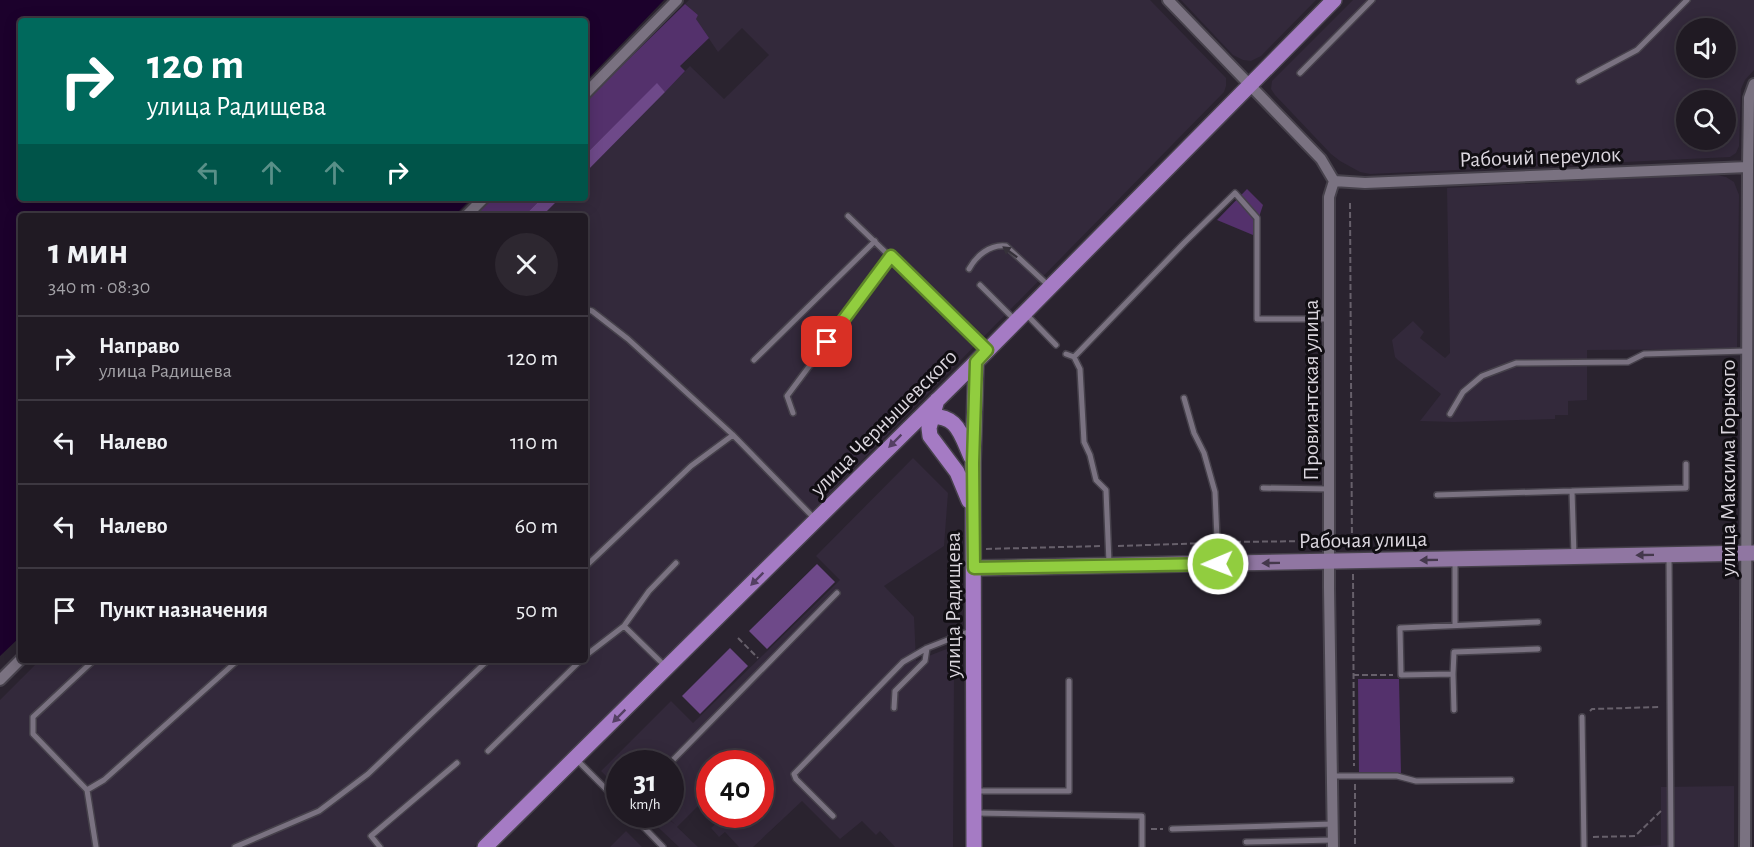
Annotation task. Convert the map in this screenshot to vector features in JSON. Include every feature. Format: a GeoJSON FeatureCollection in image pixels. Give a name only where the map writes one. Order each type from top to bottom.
{"type":"FeatureCollection","features":[{"type":"Feature","properties":{"kind":"main road","name":"улица Чернышевского"},"geometry":{"type":"LineString","coordinates":[[485,847],[816,520],[925,417],[937,400],[1334,0]]}},
{"type":"Feature","properties":{"kind":"main road","name":"улица Радищева"},"geometry":{"type":"LineString","coordinates":[[974,847],[973,463],[976,362]]}},
{"type":"Feature","properties":{"kind":"main road"},"geometry":{"type":"LineString","coordinates":[[973,463],[954,423],[941,417],[925,417],[930,436],[963,482],[974,514]]}},
{"type":"Feature","properties":{"kind":"street"},"geometry":{"type":"LineString","coordinates":[[588,91],[677,0]]}},
{"type":"Feature","properties":{"kind":"street"},"geometry":{"type":"LineString","coordinates":[[1168,0],[1321,159],[1334,181]]}},
{"type":"Feature","properties":{"kind":"street","name":"улица Максима Горького"},"geometry":{"type":"LineString","coordinates":[[1745,847],[1750,553],[1747,351],[1751,336],[1752,86]]}},
{"type":"Feature","properties":{"kind":"street","name":"Рабочий переулок"},"geometry":{"type":"LineString","coordinates":[[1334,181],[1365,183],[1751,167]]}},
{"type":"Feature","properties":{"kind":"street","name":"Провиантская улица"},"geometry":{"type":"LineString","coordinates":[[1333,844],[1329,489],[1329,197],[1334,181]]}},
{"type":"Feature","properties":{"kind":"street"},"geometry":{"type":"LineString","coordinates":[[469,213],[481,201]]}},
{"type":"Feature","properties":{"kind":"street","name":"Рабочая улица"},"geometry":{"type":"LineString","coordinates":[[974,568],[1750,553]]}},
{"type":"Feature","properties":{"kind":"street"},"geometry":{"type":"LineString","coordinates":[[0,680],[18,662]]}},
{"type":"Feature","properties":{"kind":"lane"},"geometry":{"type":"LineString","coordinates":[[1300,73],[1372,0]]}},
{"type":"Feature","properties":{"kind":"lane"},"geometry":{"type":"LineString","coordinates":[[1579,81],[1637,50],[1687,0]]}},
{"type":"Feature","properties":{"kind":"lane"},"geometry":{"type":"LineString","coordinates":[[1074,357],[1235,193],[1257,218],[1257,319],[1329,319]]}},
{"type":"Feature","properties":{"kind":"lane"},"geometry":{"type":"LineString","coordinates":[[848,216],[987,350]]}},
{"type":"Feature","properties":{"kind":"lane"},"geometry":{"type":"LineString","coordinates":[[754,360],[875,241]]}},
{"type":"Feature","properties":{"kind":"lane"},"geometry":{"type":"LineString","coordinates":[[969,269],[989,248],[999,245],[1006,246],[1050,287]]}},
{"type":"Feature","properties":{"kind":"lane"},"geometry":{"type":"LineString","coordinates":[[792,413],[787,396],[891,256]]}},
{"type":"Feature","properties":{"kind":"lane"},"geometry":{"type":"LineString","coordinates":[[980,285],[1056,345]]}},
{"type":"Feature","properties":{"kind":"lane"},"geometry":{"type":"LineString","coordinates":[[588,310],[628,339],[733,435],[816,520]]}},
{"type":"Feature","properties":{"kind":"lane"},"geometry":{"type":"LineString","coordinates":[[1450,414],[1463,392],[1482,376],[1516,363],[1628,363],[1644,354],[1747,351]]}},
{"type":"Feature","properties":{"kind":"lane"},"geometry":{"type":"LineString","coordinates":[[1066,354],[1074,357],[1080,369],[1084,442],[1090,455],[1096,480],[1106,489],[1109,566]]}},
{"type":"Feature","properties":{"kind":"lane"},"geometry":{"type":"LineString","coordinates":[[1184,398],[1215,492],[1218,564]]}},
{"type":"Feature","properties":{"kind":"lane"},"geometry":{"type":"LineString","coordinates":[[588,564],[691,466],[733,435]]}},
{"type":"Feature","properties":{"kind":"lane"},"geometry":{"type":"LineString","coordinates":[[1437,495],[1686,488],[1686,464]]}},
{"type":"Feature","properties":{"kind":"lane"},"geometry":{"type":"LineString","coordinates":[[1263,488],[1329,489]]}},
{"type":"Feature","properties":{"kind":"lane"},"geometry":{"type":"LineString","coordinates":[[1572,491],[1574,557]]}},
{"type":"Feature","properties":{"kind":"lane"},"geometry":{"type":"LineString","coordinates":[[1669,555],[1671,846]]}},
{"type":"Feature","properties":{"kind":"lane"},"geometry":{"type":"LineString","coordinates":[[1455,560],[1455,626]]}},
{"type":"Feature","properties":{"kind":"lane"},"geometry":{"type":"LineString","coordinates":[[588,654],[624,626],[649,591],[676,563]]}},
{"type":"Feature","properties":{"kind":"lane"},"geometry":{"type":"LineString","coordinates":[[683,750],[837,593]]}},
{"type":"Feature","properties":{"kind":"lane"},"geometry":{"type":"LineString","coordinates":[[1453,674],[1401,675],[1400,628],[1538,622]]}},
{"type":"Feature","properties":{"kind":"lane"},"geometry":{"type":"LineString","coordinates":[[624,626],[668,668]]}},
{"type":"Feature","properties":{"kind":"lane"},"geometry":{"type":"LineString","coordinates":[[833,816],[796,779],[794,774],[903,662],[927,648],[974,630]]}},
{"type":"Feature","properties":{"kind":"lane"},"geometry":{"type":"LineString","coordinates":[[894,708],[896,690],[925,661],[927,648]]}},
{"type":"Feature","properties":{"kind":"lane"},"geometry":{"type":"LineString","coordinates":[[1454,710],[1454,652],[1538,649]]}},
{"type":"Feature","properties":{"kind":"lane"},"geometry":{"type":"LineString","coordinates":[[91,663],[33,717],[33,734],[87,790],[96,847]]}},
{"type":"Feature","properties":{"kind":"lane"},"geometry":{"type":"LineString","coordinates":[[87,790],[104,780],[235,663]]}},
{"type":"Feature","properties":{"kind":"lane"},"geometry":{"type":"LineString","coordinates":[[235,847],[319,811],[368,774],[485,663]]}},
{"type":"Feature","properties":{"kind":"lane"},"geometry":{"type":"LineString","coordinates":[[488,750],[578,663]]}},
{"type":"Feature","properties":{"kind":"lane"},"geometry":{"type":"LineString","coordinates":[[975,791],[1069,791],[1069,681]]}},
{"type":"Feature","properties":{"kind":"lane"},"geometry":{"type":"LineString","coordinates":[[1582,717],[1584,847]]}},
{"type":"Feature","properties":{"kind":"lane"},"geometry":{"type":"LineString","coordinates":[[576,759],[606,789]]}},
{"type":"Feature","properties":{"kind":"lane"},"geometry":{"type":"LineString","coordinates":[[380,847],[371,836],[458,763]]}},
{"type":"Feature","properties":{"kind":"lane"},"geometry":{"type":"LineString","coordinates":[[1332,776],[1397,776],[1416,781],[1511,780]]}},
{"type":"Feature","properties":{"kind":"lane"},"geometry":{"type":"LineString","coordinates":[[974,813],[1142,816],[1142,847]]}},
{"type":"Feature","properties":{"kind":"lane"},"geometry":{"type":"LineString","coordinates":[[1172,829],[1333,824]]}},
{"type":"Feature","properties":{"kind":"lane"},"geometry":{"type":"LineString","coordinates":[[645,828],[663,847]]}},
{"type":"Feature","properties":{"kind":"lane"},"geometry":{"type":"LineString","coordinates":[[1246,842],[1333,844]]}},
{"type":"Feature","properties":{"kind":"path"},"geometry":{"type":"LineString","coordinates":[[1350,202],[1355,847]]}},
{"type":"Feature","properties":{"kind":"path"},"geometry":{"type":"LineString","coordinates":[[974,549],[1352,541]]}},
{"type":"Feature","properties":{"kind":"path"},"geometry":{"type":"LineString","coordinates":[[738,638],[758,658]]}},
{"type":"Feature","properties":{"kind":"path"},"geometry":{"type":"LineString","coordinates":[[1353,675],[1401,675]]}},
{"type":"Feature","properties":{"kind":"path"},"geometry":{"type":"LineString","coordinates":[[1582,717],[1592,709],[1670,707]]}},
{"type":"Feature","properties":{"kind":"path"},"geometry":{"type":"LineString","coordinates":[[1584,837],[1635,836],[1670,803]]}},
{"type":"Feature","properties":{"kind":"path"},"geometry":{"type":"LineString","coordinates":[[1142,829],[1172,829]]}},
{"type":"Feature","properties":{"kind":"shaded area"},"geometry":{"type":"Polygon","coordinates":[[[0,0],[664,0],[588,79],[588,18],[18,18],[18,201],[469,201],[457,213],[18,213],[18,639],[0,656],[0,0]]]}},
{"type":"Feature","properties":{"kind":"shaded area"},"geometry":{"type":"Polygon","coordinates":[[[689,0],[1150,0],[1226,78],[1226,86],[1224,92],[796,528],[474,847],[0,847],[0,700],[37,663],[588,663],[588,213],[545,213],[557,201],[588,201],[588,170],[690,66],[724,99],[769,55],[742,28],[718,52],[695,18],[698,15],[685,4],[689,0]]]}},
{"type":"Feature","properties":{"kind":"shaded area"},"geometry":{"type":"Polygon","coordinates":[[[1181,0],[1316,0],[1261,56],[1251,61],[1233,55],[1181,0]]]}},
{"type":"Feature","properties":{"kind":"shaded area"},"geometry":{"type":"Polygon","coordinates":[[[1353,0],[1754,0],[1754,70],[1741,89],[1739,146],[1736,153],[1730,157],[1370,174],[1360,172],[1331,154],[1271,89],[1272,81],[1353,0]]]}},
{"type":"Feature","properties":{"kind":"shaded area"},"geometry":{"type":"Polygon","coordinates":[[[685,4],[698,15],[696,19],[709,38],[680,66],[685,71],[665,92],[657,84],[588,152],[588,99],[685,4]]]}},
{"type":"Feature","properties":{"kind":"shaded area"},"geometry":{"type":"Polygon","coordinates":[[[657,83],[665,92],[588,170],[588,152],[657,83]]]}},
{"type":"Feature","properties":{"kind":"shaded area"},"geometry":{"type":"Polygon","coordinates":[[[1713,174],[1726,177],[1734,182],[1739,195],[1737,349],[1587,350],[1587,400],[1568,401],[1568,415],[1555,415],[1555,419],[1420,421],[1441,394],[1395,357],[1392,340],[1413,321],[1424,332],[1420,338],[1445,358],[1450,353],[1447,188],[1713,174]]]}},
{"type":"Feature","properties":{"kind":"shaded area"},"geometry":{"type":"Polygon","coordinates":[[[1247,189],[1263,205],[1253,235],[1217,220],[1247,189]]]}},
{"type":"Feature","properties":{"kind":"shaded area"},"geometry":{"type":"Polygon","coordinates":[[[484,201],[539,201],[527,213],[471,213],[484,201]]]}},
{"type":"Feature","properties":{"kind":"shaded area"},"geometry":{"type":"Polygon","coordinates":[[[539,201],[557,201],[545,213],[527,213],[539,201]]]}},
{"type":"Feature","properties":{"kind":"shaded area"},"geometry":{"type":"Polygon","coordinates":[[[913,458],[948,493],[944,546],[884,586],[914,617],[916,661],[949,648],[948,677],[954,677],[953,847],[895,847],[880,831],[876,835],[862,821],[840,839],[802,801],[774,827],[774,750],[696,750],[696,808],[684,820],[684,750],[622,750],[671,701],[693,723],[840,580],[816,556],[913,458]]]}},
{"type":"Feature","properties":{"kind":"shaded area"},"geometry":{"type":"Polygon","coordinates":[[[817,564],[835,582],[767,649],[749,631],[817,564]]]}},
{"type":"Feature","properties":{"kind":"shaded area"},"geometry":{"type":"Polygon","coordinates":[[[730,648],[748,666],[700,714],[682,696],[730,648]]]}},
{"type":"Feature","properties":{"kind":"shaded area"},"geometry":{"type":"Polygon","coordinates":[[[1358,679],[1399,679],[1401,774],[1359,774],[1358,679]]]}},
{"type":"Feature","properties":{"kind":"shaded area"},"geometry":{"type":"Polygon","coordinates":[[[606,766],[606,776],[601,771],[606,766]]]}},
{"type":"Feature","properties":{"kind":"shaded area"},"geometry":{"type":"Polygon","coordinates":[[[1734,786],[1734,847],[1635,847],[1661,845],[1661,787],[1734,786]]]}},
{"type":"Feature","properties":{"kind":"shaded area"},"geometry":{"type":"Polygon","coordinates":[[[659,828],[678,828],[698,847],[679,847],[659,828]]]}},
{"type":"Feature","properties":{"kind":"shaded area"},"geometry":{"type":"Polygon","coordinates":[[[711,828],[773,828],[753,847],[739,847],[725,832],[719,837],[711,828]]]}},
{"type":"Feature","properties":{"kind":"shaded area"},"geometry":{"type":"Polygon","coordinates":[[[626,831],[642,847],[610,847],[626,831]]]}},
{"type":"Feature","properties":{"kind":"route"},"geometry":{"type":"LineString","coordinates":[[827,342],[891,256],[987,350],[976,362],[973,463],[974,568],[1218,564]]}}]}
